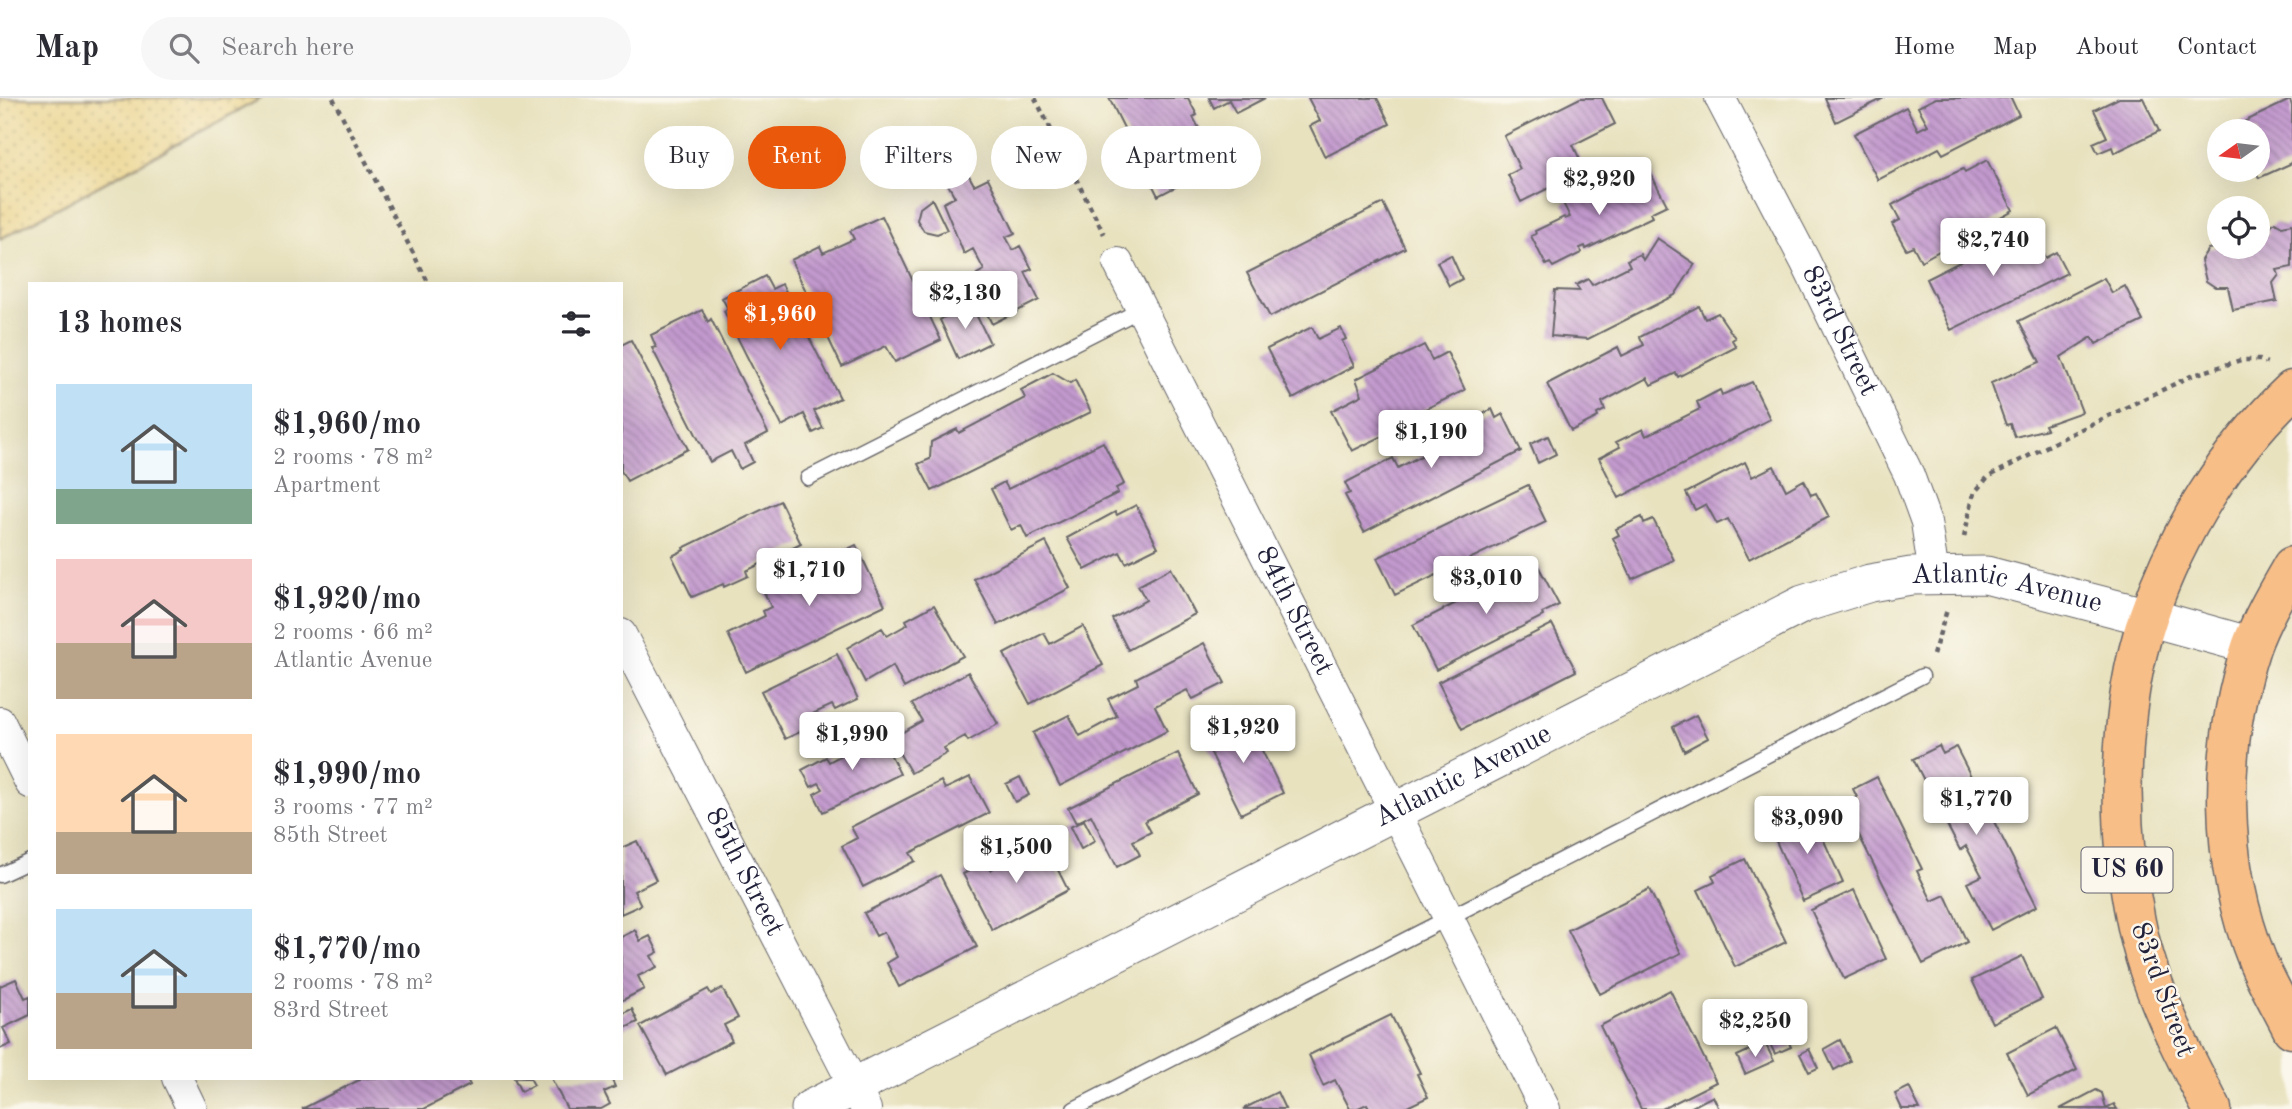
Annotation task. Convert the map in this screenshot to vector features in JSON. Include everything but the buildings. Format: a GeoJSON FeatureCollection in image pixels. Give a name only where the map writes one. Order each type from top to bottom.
{"type":"FeatureCollection","features":[{"type":"Feature","properties":{"kind":"highway","name":"US 60"},"geometry":{"type":"LineString","coordinates":[[2148,617],[2173,559],[2199,509],[2281,377]]}},
{"type":"Feature","properties":{"kind":"highway"},"geometry":{"type":"LineString","coordinates":[[2292,566],[2275,595],[2252,646],[2235,711],[2228,772],[2229,845],[2240,904],[2258,962],[2292,1029]]}},
{"type":"Feature","properties":{"kind":"highway","name":"83rd Street"},"geometry":{"type":"LineString","coordinates":[[2148,617],[2126,720],[2122,792],[2126,866],[2136,925],[2158,995],[2211,1109]]}},
{"type":"Feature","properties":{"kind":"street","name":"83rd Street"},"geometry":{"type":"LineString","coordinates":[[1720,98],[1805,261],[1909,475],[1945,575]]}},
{"type":"Feature","properties":{"kind":"street","name":"84th Street"},"geometry":{"type":"LineString","coordinates":[[1118,263],[1545,1109]]}},
{"type":"Feature","properties":{"kind":"street","name":"Atlantic Avenue"},"geometry":{"type":"LineString","coordinates":[[810,1109],[860,1098],[1396,811],[1803,604],[1870,583],[1910,576],[1986,575],[2252,646]]}},
{"type":"Feature","properties":{"kind":"street","name":"85th Street"},"geometry":{"type":"LineString","coordinates":[[623,638],[860,1098]]}},
{"type":"Feature","properties":{"kind":"street"},"geometry":{"type":"LineString","coordinates":[[0,722],[28,779]]}},
{"type":"Feature","properties":{"kind":"street"},"geometry":{"type":"LineString","coordinates":[[178,1080],[192,1109]]}},
{"type":"Feature","properties":{"kind":"lane"},"geometry":{"type":"LineString","coordinates":[[808,478],[1142,309]]}},
{"type":"Feature","properties":{"kind":"lane"},"geometry":{"type":"LineString","coordinates":[[1074,1109],[1922,676]]}},
{"type":"Feature","properties":{"kind":"lane"},"geometry":{"type":"LineString","coordinates":[[0,875],[28,862]]}},
{"type":"Feature","properties":{"kind":"path"},"geometry":{"type":"LineString","coordinates":[[332,98],[428,282]]}},
{"type":"Feature","properties":{"kind":"path"},"geometry":{"type":"LineString","coordinates":[[1035,98],[1118,263]]}},
{"type":"Feature","properties":{"kind":"path"},"geometry":{"type":"LineString","coordinates":[[1922,676],[1938,644],[1945,575],[1974,493],[1988,477],[2065,436],[2191,376],[2241,360],[2260,360],[2281,377]]}},
{"type":"Feature","properties":{"kind":"sand"},"geometry":{"type":"Polygon","coordinates":[[[0,98],[262,98],[0,239],[0,98]]]}}]}
